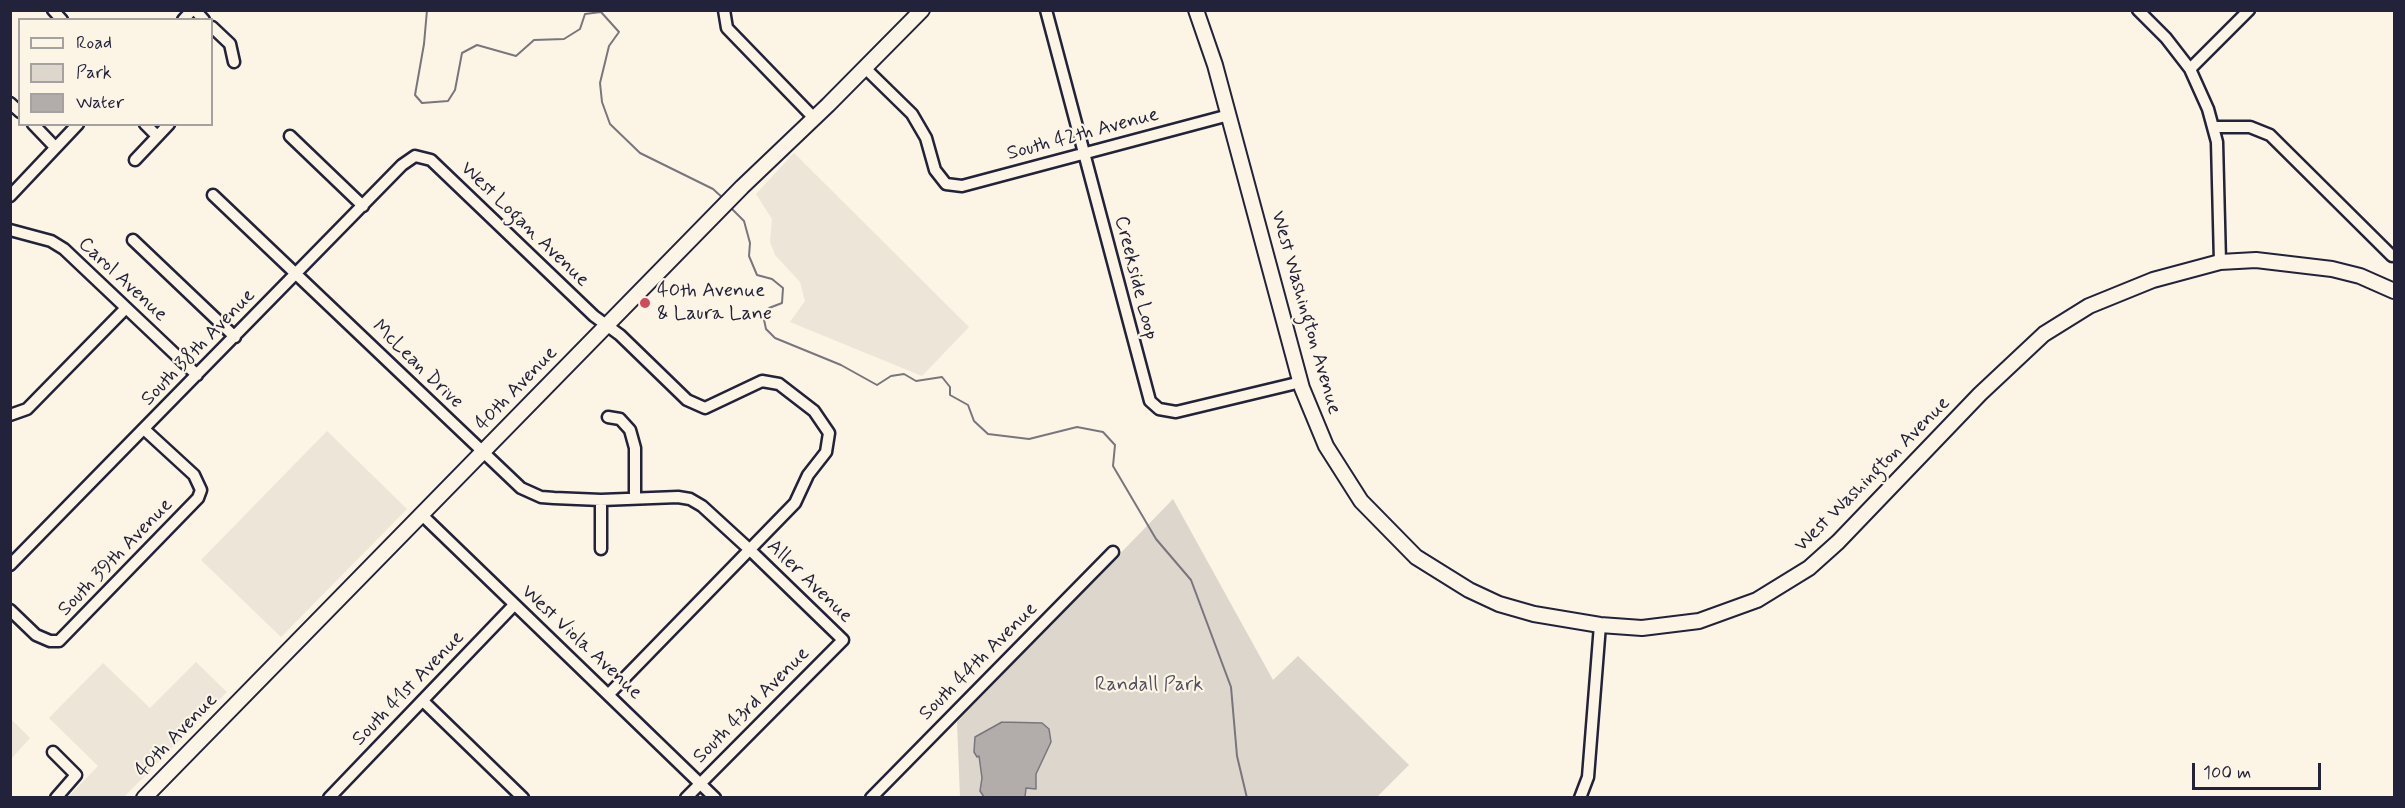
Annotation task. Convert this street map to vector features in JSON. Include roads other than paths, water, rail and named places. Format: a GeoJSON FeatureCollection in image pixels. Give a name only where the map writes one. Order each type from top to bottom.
{"type":"FeatureCollection","features":[{"type":"Feature","properties":{"kind":"main road","name":"40th Avenue"},"geometry":{"type":"LineString","coordinates":[[144,798],[722,206],[922,10]]}},
{"type":"Feature","properties":{"kind":"main road","name":"West Washington Avenue"},"geometry":{"type":"LineString","coordinates":[[1196,10],[1215,65],[1301,382],[1326,446],[1361,501],[1416,557],[1441,575],[1499,604],[1534,614],[1600,625],[1642,628],[1699,621],[1757,600],[1809,568],[1838,542],[1980,394],[2044,334],[2089,306],[2142,284],[2220,262],[2256,260],[2299,263],[2360,276],[2394,291]]}},
{"type":"Feature","properties":{"kind":"street"},"geometry":{"type":"LineString","coordinates":[[724,10],[726,28],[814,118]]}},
{"type":"Feature","properties":{"kind":"street","name":"Creekside Loop"},"geometry":{"type":"LineString","coordinates":[[1046,10],[1150,400],[1159,409],[1176,412],[1301,382]]}},
{"type":"Feature","properties":{"kind":"street"},"geometry":{"type":"LineString","coordinates":[[2138,10],[2166,38],[2190,69],[2204,98],[2213,127],[2218,155],[2220,262]]}},
{"type":"Feature","properties":{"kind":"street"},"geometry":{"type":"LineString","coordinates":[[2190,69],[2249,10]]}},
{"type":"Feature","properties":{"kind":"street"},"geometry":{"type":"LineString","coordinates":[[213,28],[230,44],[234,62]]}},
{"type":"Feature","properties":{"kind":"street","name":"South 42th Avenue"},"geometry":{"type":"LineString","coordinates":[[865,68],[912,114],[926,138],[934,170],[946,184],[962,186],[1229,115]]}},
{"type":"Feature","properties":{"kind":"street"},"geometry":{"type":"LineString","coordinates":[[35,126],[56,147]]}},
{"type":"Feature","properties":{"kind":"street"},"geometry":{"type":"LineString","coordinates":[[10,196],[76,126]]}},
{"type":"Feature","properties":{"kind":"street"},"geometry":{"type":"LineString","coordinates":[[147,126],[157,136]]}},
{"type":"Feature","properties":{"kind":"street"},"geometry":{"type":"LineString","coordinates":[[135,160],[167,126]]}},
{"type":"Feature","properties":{"kind":"street"},"geometry":{"type":"LineString","coordinates":[[2213,127],[2250,127],[2270,135],[2392,256]]}},
{"type":"Feature","properties":{"kind":"street"},"geometry":{"type":"LineString","coordinates":[[290,136],[363,206]]}},
{"type":"Feature","properties":{"kind":"street","name":"South 38th Avenue"},"geometry":{"type":"LineString","coordinates":[[10,566],[402,165],[415,156]]}},
{"type":"Feature","properties":{"kind":"street","name":"West Logan Avenue"},"geometry":{"type":"LineString","coordinates":[[415,156],[430,160],[606,326],[620,334],[687,400],[705,408],[762,381],[779,384],[814,411],[829,433],[826,452],[808,475],[795,503],[609,694]]}},
{"type":"Feature","properties":{"kind":"street","name":"McLean Drive"},"geometry":{"type":"LineString","coordinates":[[213,195],[521,488],[532,494],[554,498],[601,500],[678,496],[690,499],[702,506],[749,549]]}},
{"type":"Feature","properties":{"kind":"street","name":"Carol Avenue"},"geometry":{"type":"LineString","coordinates":[[10,230],[51,242],[64,249],[197,375]]}},
{"type":"Feature","properties":{"kind":"street"},"geometry":{"type":"LineString","coordinates":[[133,240],[235,336]]}},
{"type":"Feature","properties":{"kind":"street"},"geometry":{"type":"LineString","coordinates":[[12,415],[27,409],[126,308]]}},
{"type":"Feature","properties":{"kind":"street"},"geometry":{"type":"LineString","coordinates":[[609,417],[620,419],[630,430],[635,448],[635,498]]}},
{"type":"Feature","properties":{"kind":"street","name":"South 39th Avenue"},"geometry":{"type":"LineString","coordinates":[[10,610],[36,635],[50,641],[59,641],[194,503],[201,490],[194,475],[145,430]]}},
{"type":"Feature","properties":{"kind":"street"},"geometry":{"type":"LineString","coordinates":[[601,500],[601,549]]}},
{"type":"Feature","properties":{"kind":"street","name":"West Viola Avenue"},"geometry":{"type":"LineString","coordinates":[[422,514],[715,798]]}},
{"type":"Feature","properties":{"kind":"street","name":"Aller Avenue"},"geometry":{"type":"LineString","coordinates":[[749,549],[843,640]]}},
{"type":"Feature","properties":{"kind":"street","name":"South 44th Avenue"},"geometry":{"type":"LineString","coordinates":[[871,798],[1113,552]]}},
{"type":"Feature","properties":{"kind":"street","name":"South 41st Avenue"},"geometry":{"type":"LineString","coordinates":[[331,797],[514,605]]}},
{"type":"Feature","properties":{"kind":"street"},"geometry":{"type":"LineString","coordinates":[[1580,798],[1588,777],[1600,625]]}},
{"type":"Feature","properties":{"kind":"street","name":"South 43rd Avenue"},"geometry":{"type":"LineString","coordinates":[[686,798],[843,640]]}},
{"type":"Feature","properties":{"kind":"street"},"geometry":{"type":"LineString","coordinates":[[423,701],[523,798]]}},
{"type":"Feature","properties":{"kind":"street"},"geometry":{"type":"LineString","coordinates":[[53,752],[76,775],[56,798]]}},
{"type":"Feature","properties":{"kind":"water"},"geometry":{"type":"Polygon","coordinates":[[[1002,722],[1042,723],[1049,729],[1051,742],[1036,774],[1036,789],[1026,788],[1025,797],[984,797],[980,791],[982,778],[979,756],[977,757],[974,752],[975,737],[1002,722]]]}},
{"type":"Feature","properties":{"kind":"waterway"},"geometry":{"type":"LineString","coordinates":[[427,10],[415,95],[422,103],[448,101],[455,90],[462,53],[477,45],[516,56],[534,40],[564,39],[580,29],[585,14],[601,12],[619,32],[609,46],[600,83],[602,102],[610,124],[640,153],[713,189],[724,199]]}},
{"type":"Feature","properties":{"kind":"waterway"},"geometry":{"type":"LineString","coordinates":[[729,206],[744,221],[750,243],[749,256],[757,275],[772,279],[783,288],[782,303],[769,308],[763,315],[766,329],[775,338],[841,365],[877,385],[891,376],[904,374],[916,381],[942,377],[950,387],[950,395],[968,405],[974,421],[988,434],[1029,439],[1077,427],[1103,432],[1115,445],[1113,466],[1156,539],[1191,580],[1231,687],[1237,756],[1247,798]]}},
{"type":"Feature","properties":{"kind":"place","name":"40th Avenue & Laura Lane"},"geometry":{"type":"Point","coordinates":[645,303]}},
{"type":"Feature","properties":{"kind":"park label","name":"Randall Park"},"geometry":{"type":"Point","coordinates":[1149,686]}}]}
